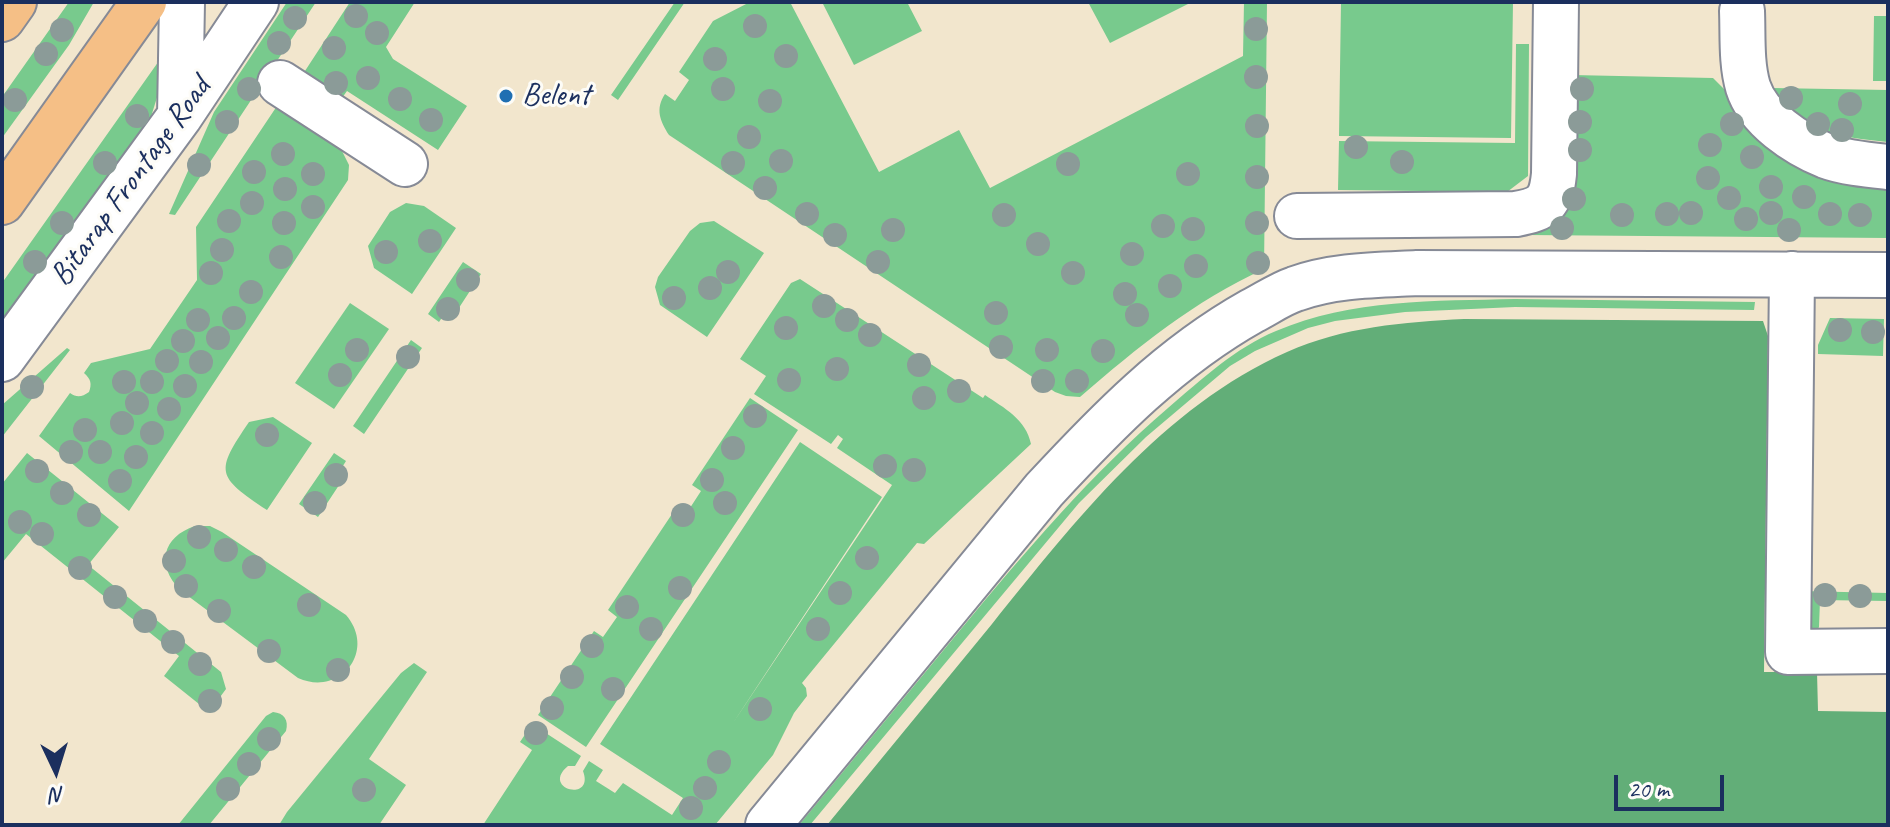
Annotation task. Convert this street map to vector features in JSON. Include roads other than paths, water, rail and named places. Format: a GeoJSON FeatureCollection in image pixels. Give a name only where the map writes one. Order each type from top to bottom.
{"type":"FeatureCollection","features":[{"type":"Feature","properties":{"kind":"main road"},"geometry":{"type":"LineString","coordinates":[[2,19],[14,2]]}},
{"type":"Feature","properties":{"kind":"main road"},"geometry":{"type":"LineString","coordinates":[[2,202],[144,2]]}},
{"type":"Feature","properties":{"kind":"street"},"geometry":{"type":"LineString","coordinates":[[180,116],[182,2]]}},
{"type":"Feature","properties":{"kind":"street","name":"Bitarap Frontage Road"},"geometry":{"type":"LineString","coordinates":[[2,359],[180,116],[256,2]]}},
{"type":"Feature","properties":{"kind":"street"},"geometry":{"type":"LineString","coordinates":[[1297,216],[1516,214],[1531,212],[1546,204],[1554,174],[1556,2]]}},
{"type":"Feature","properties":{"kind":"street"},"geometry":{"type":"LineString","coordinates":[[1742,11],[1744,61],[1749,89],[1759,108],[1797,140],[1827,156],[1888,167]]}},
{"type":"Feature","properties":{"kind":"street"},"geometry":{"type":"LineString","coordinates":[[280,83],[405,164]]}},
{"type":"Feature","properties":{"kind":"street"},"geometry":{"type":"LineString","coordinates":[[768,825],[1044,490],[1088,442],[1148,384],[1192,348],[1296,288],[1354,277],[1417,273],[1888,275]]}},
{"type":"Feature","properties":{"kind":"street"},"geometry":{"type":"LineString","coordinates":[[1792,274],[1788,652],[1888,651]]}},
{"type":"Feature","properties":{"kind":"place","name":"Belent"},"geometry":{"type":"Point","coordinates":[506,96]}}]}
